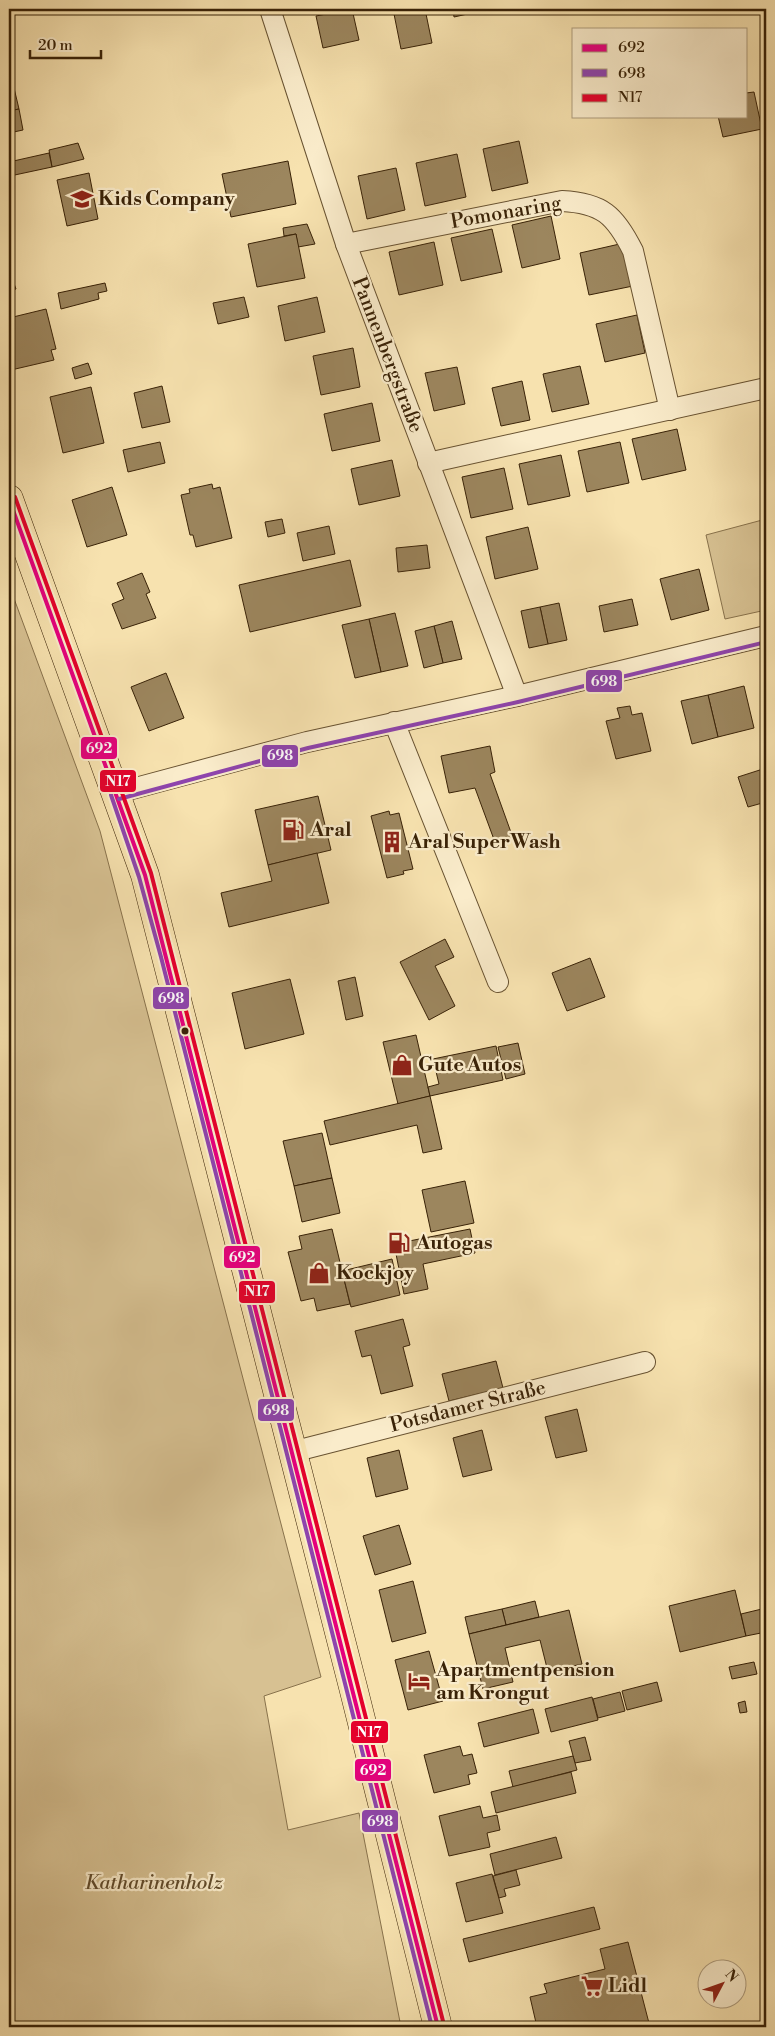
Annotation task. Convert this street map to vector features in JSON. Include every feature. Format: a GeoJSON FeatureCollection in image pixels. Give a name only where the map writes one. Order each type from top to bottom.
{"type":"FeatureCollection","features":[{"type":"Feature","properties":{"kind":"main road"},"geometry":{"type":"LineString","coordinates":[[9,499],[146,875],[351,1677],[438,2027]]}},
{"type":"Feature","properties":{"kind":"street","name":"Pannenbergstraße"},"geometry":{"type":"LineString","coordinates":[[270,9],[346,244],[517,696]]}},
{"type":"Feature","properties":{"kind":"street","name":"Pomonaring"},"geometry":{"type":"LineString","coordinates":[[346,244],[562,201],[584,202],[604,211],[621,227],[633,251],[670,410]]}},
{"type":"Feature","properties":{"kind":"street"},"geometry":{"type":"LineString","coordinates":[[428,462],[766,388]]}},
{"type":"Feature","properties":{"kind":"street"},"geometry":{"type":"LineString","coordinates":[[117,792],[307,742],[517,696],[766,636]]}},
{"type":"Feature","properties":{"kind":"street"},"geometry":{"type":"LineString","coordinates":[[394,722],[498,982]]}},
{"type":"Feature","properties":{"kind":"street","name":"Potsdamer Straße"},"geometry":{"type":"LineString","coordinates":[[292,1452],[645,1362]]}},
{"type":"Feature","properties":{"kind":"green space"},"geometry":{"type":"Polygon","coordinates":[[[766,519],[766,610],[725,619],[706,535],[766,519]]]}},
{"type":"Feature","properties":{"kind":"green space","name":"Katharinenholz"},"geometry":{"type":"Polygon","coordinates":[[[9,585],[100,831],[321,1677],[264,1696],[288,1830],[359,1813],[401,2027],[9,2027],[9,585]]]}},
{"type":"Feature","properties":{"kind":"building"},"geometry":{"type":"Polygon","coordinates":[[[352,9],[359,40],[323,48],[316,16],[352,9]]]}},
{"type":"Feature","properties":{"kind":"building"},"geometry":{"type":"Polygon","coordinates":[[[393,9],[425,9],[432,43],[401,49],[393,9]]]}},
{"type":"Feature","properties":{"kind":"building"},"geometry":{"type":"Polygon","coordinates":[[[453,9],[490,9],[454,17],[453,9]]]}},
{"type":"Feature","properties":{"kind":"building"},"geometry":{"type":"Polygon","coordinates":[[[14,88],[19,109],[9,111],[9,90],[14,88]]]}},
{"type":"Feature","properties":{"kind":"building"},"geometry":{"type":"Polygon","coordinates":[[[754,92],[762,129],[723,137],[718,118],[748,118],[748,93],[754,92]]]}},
{"type":"Feature","properties":{"kind":"building"},"geometry":{"type":"Polygon","coordinates":[[[19,109],[23,130],[9,133],[9,111],[19,109]]]}},
{"type":"Feature","properties":{"kind":"building"},"geometry":{"type":"Polygon","coordinates":[[[519,141],[528,183],[492,191],[483,149],[519,141]]]}},
{"type":"Feature","properties":{"kind":"building"},"geometry":{"type":"Polygon","coordinates":[[[78,143],[84,159],[52,167],[49,150],[78,143]]]}},
{"type":"Feature","properties":{"kind":"building"},"geometry":{"type":"Polygon","coordinates":[[[49,153],[52,167],[10,176],[9,162],[49,153]]]}},
{"type":"Feature","properties":{"kind":"building"},"geometry":{"type":"Polygon","coordinates":[[[457,154],[466,197],[425,206],[416,163],[457,154]]]}},
{"type":"Feature","properties":{"kind":"building"},"geometry":{"type":"Polygon","coordinates":[[[288,161],[296,204],[231,217],[222,174],[288,161]]]}},
{"type":"Feature","properties":{"kind":"building"},"geometry":{"type":"Polygon","coordinates":[[[396,168],[405,210],[367,219],[358,176],[396,168]]]}},
{"type":"Feature","properties":{"kind":"building"},"geometry":{"type":"Polygon","coordinates":[[[89,173],[98,219],[67,226],[57,180],[89,173]]]}},
{"type":"Feature","properties":{"kind":"building"},"geometry":{"type":"Polygon","coordinates":[[[551,216],[560,259],[522,268],[512,225],[551,216]]]}},
{"type":"Feature","properties":{"kind":"building"},"geometry":{"type":"Polygon","coordinates":[[[307,224],[315,244],[298,247],[296,234],[284,236],[283,228],[307,224]]]}},
{"type":"Feature","properties":{"kind":"building"},"geometry":{"type":"Polygon","coordinates":[[[492,229],[502,272],[461,281],[451,238],[492,229]]]}},
{"type":"Feature","properties":{"kind":"building"},"geometry":{"type":"Polygon","coordinates":[[[296,234],[305,278],[257,287],[248,244],[296,234]]]}},
{"type":"Feature","properties":{"kind":"building"},"geometry":{"type":"Polygon","coordinates":[[[434,242],[443,285],[399,295],[389,252],[434,242]]]}},
{"type":"Feature","properties":{"kind":"building"},"geometry":{"type":"Polygon","coordinates":[[[624,243],[633,286],[589,295],[580,253],[624,243]]]}},
{"type":"Feature","properties":{"kind":"building"},"geometry":{"type":"Polygon","coordinates":[[[9,270],[16,289],[9,291],[9,270]]]}},
{"type":"Feature","properties":{"kind":"building"},"geometry":{"type":"Polygon","coordinates":[[[105,283],[107,291],[98,293],[99,299],[61,309],[58,293],[105,283]]]}},
{"type":"Feature","properties":{"kind":"building"},"geometry":{"type":"Polygon","coordinates":[[[244,297],[249,317],[218,324],[213,303],[244,297]]]}},
{"type":"Feature","properties":{"kind":"building"},"geometry":{"type":"Polygon","coordinates":[[[317,297],[325,332],[285,341],[278,306],[317,297]]]}},
{"type":"Feature","properties":{"kind":"building"},"geometry":{"type":"Polygon","coordinates":[[[46,309],[56,349],[51,350],[54,360],[11,370],[9,360],[9,318],[46,309]]]}},
{"type":"Feature","properties":{"kind":"building"},"geometry":{"type":"Polygon","coordinates":[[[637,315],[645,353],[605,362],[596,324],[637,315]]]}},
{"type":"Feature","properties":{"kind":"building"},"geometry":{"type":"Polygon","coordinates":[[[353,348],[360,387],[321,395],[313,356],[353,348]]]}},
{"type":"Feature","properties":{"kind":"building"},"geometry":{"type":"Polygon","coordinates":[[[88,363],[92,374],[75,379],[72,368],[88,363]]]}},
{"type":"Feature","properties":{"kind":"building"},"geometry":{"type":"Polygon","coordinates":[[[580,366],[589,404],[552,412],[543,374],[580,366]]]}},
{"type":"Feature","properties":{"kind":"building"},"geometry":{"type":"Polygon","coordinates":[[[457,367],[465,404],[434,411],[425,373],[457,367]]]}},
{"type":"Feature","properties":{"kind":"building"},"geometry":{"type":"Polygon","coordinates":[[[522,381],[530,420],[501,426],[492,388],[522,381]]]}},
{"type":"Feature","properties":{"kind":"building"},"geometry":{"type":"Polygon","coordinates":[[[162,386],[170,422],[142,428],[134,393],[162,386]]]}},
{"type":"Feature","properties":{"kind":"building"},"geometry":{"type":"Polygon","coordinates":[[[91,387],[104,443],[63,453],[50,397],[91,387]]]}},
{"type":"Feature","properties":{"kind":"building"},"geometry":{"type":"Polygon","coordinates":[[[372,403],[380,441],[332,451],[324,414],[372,403]]]}},
{"type":"Feature","properties":{"kind":"building"},"geometry":{"type":"Polygon","coordinates":[[[677,429],[686,470],[642,480],[632,439],[677,429]]]}},
{"type":"Feature","properties":{"kind":"building"},"geometry":{"type":"Polygon","coordinates":[[[160,442],[165,463],[128,472],[123,450],[160,442]]]}},
{"type":"Feature","properties":{"kind":"building"},"geometry":{"type":"Polygon","coordinates":[[[620,442],[629,483],[587,492],[578,451],[620,442]]]}},
{"type":"Feature","properties":{"kind":"building"},"geometry":{"type":"Polygon","coordinates":[[[561,455],[570,496],[528,505],[519,464],[561,455]]]}},
{"type":"Feature","properties":{"kind":"building"},"geometry":{"type":"Polygon","coordinates":[[[392,460],[400,496],[359,505],[351,469],[392,460]]]}},
{"type":"Feature","properties":{"kind":"building"},"geometry":{"type":"Polygon","coordinates":[[[504,468],[513,509],[471,518],[462,477],[504,468]]]}},
{"type":"Feature","properties":{"kind":"building"},"geometry":{"type":"Polygon","coordinates":[[[212,484],[213,489],[220,487],[232,538],[196,547],[193,535],[190,535],[181,495],[190,493],[189,489],[212,484]]]}},
{"type":"Feature","properties":{"kind":"building"},"geometry":{"type":"Polygon","coordinates":[[[112,487],[127,535],[87,547],[72,500],[112,487]]]}},
{"type":"Feature","properties":{"kind":"building"},"geometry":{"type":"Polygon","coordinates":[[[282,519],[285,533],[268,537],[265,522],[282,519]]]}},
{"type":"Feature","properties":{"kind":"building"},"geometry":{"type":"Polygon","coordinates":[[[329,526],[335,554],[303,561],[297,533],[329,526]]]}},
{"type":"Feature","properties":{"kind":"building"},"geometry":{"type":"Polygon","coordinates":[[[528,527],[538,569],[495,579],[486,537],[528,527]]]}},
{"type":"Feature","properties":{"kind":"building"},"geometry":{"type":"Polygon","coordinates":[[[427,545],[430,568],[398,572],[396,548],[427,545]]]}},
{"type":"Feature","properties":{"kind":"building"},"geometry":{"type":"Polygon","coordinates":[[[350,560],[361,606],[250,632],[239,585],[350,560]]]}},
{"type":"Feature","properties":{"kind":"building"},"geometry":{"type":"Polygon","coordinates":[[[699,569],[709,610],[671,620],[660,579],[699,569]]]}},
{"type":"Feature","properties":{"kind":"building"},"geometry":{"type":"Polygon","coordinates":[[[142,573],[150,592],[146,594],[156,618],[122,629],[112,604],[124,599],[117,583],[142,573]]]}},
{"type":"Feature","properties":{"kind":"building"},"geometry":{"type":"Polygon","coordinates":[[[632,599],[638,625],[604,632],[599,606],[632,599]]]}},
{"type":"Feature","properties":{"kind":"building"},"geometry":{"type":"Polygon","coordinates":[[[559,603],[567,640],[548,644],[540,607],[559,603]]]}},
{"type":"Feature","properties":{"kind":"building"},"geometry":{"type":"Polygon","coordinates":[[[540,607],[548,644],[529,648],[521,611],[540,607]]]}},
{"type":"Feature","properties":{"kind":"building"},"geometry":{"type":"Polygon","coordinates":[[[395,613],[408,666],[381,672],[369,619],[395,613]]]}},
{"type":"Feature","properties":{"kind":"building"},"geometry":{"type":"Polygon","coordinates":[[[369,619],[381,672],[355,678],[342,625],[369,619]]]}},
{"type":"Feature","properties":{"kind":"building"},"geometry":{"type":"Polygon","coordinates":[[[452,621],[462,659],[443,663],[434,626],[452,621]]]}},
{"type":"Feature","properties":{"kind":"building"},"geometry":{"type":"Polygon","coordinates":[[[434,626],[443,663],[424,668],[415,631],[434,626]]]}},
{"type":"Feature","properties":{"kind":"building"},"geometry":{"type":"Polygon","coordinates":[[[166,673],[184,718],[149,731],[131,687],[166,673]]]}},
{"type":"Feature","properties":{"kind":"building"},"geometry":{"type":"Polygon","coordinates":[[[744,686],[754,728],[718,737],[708,695],[744,686]]]}},
{"type":"Feature","properties":{"kind":"building"},"geometry":{"type":"Polygon","coordinates":[[[708,695],[718,737],[692,744],[681,701],[708,695]]]}},
{"type":"Feature","properties":{"kind":"building"},"geometry":{"type":"Polygon","coordinates":[[[630,706],[632,715],[642,713],[651,751],[616,759],[606,721],[620,718],[617,708],[630,706]]]}},
{"type":"Feature","properties":{"kind":"building"},"geometry":{"type":"Polygon","coordinates":[[[490,746],[495,772],[490,774],[513,838],[496,845],[475,788],[449,793],[441,756],[490,746]]]}},
{"type":"Feature","properties":{"kind":"building"},"geometry":{"type":"Polygon","coordinates":[[[766,768],[766,802],[748,807],[738,777],[766,768]]]}},
{"type":"Feature","properties":{"kind":"building","name":"Aral"},"geometry":{"type":"Polygon","coordinates":[[[318,796],[331,850],[268,865],[255,810],[318,796]]]}},
{"type":"Feature","properties":{"kind":"building","name":"Aral SuperWash"},"geometry":{"type":"Polygon","coordinates":[[[389,811],[390,815],[399,813],[413,869],[403,871],[404,874],[387,878],[371,816],[389,811]]]}},
{"type":"Feature","properties":{"kind":"building"},"geometry":{"type":"Polygon","coordinates":[[[317,853],[329,903],[229,927],[221,893],[272,881],[268,865],[317,853]]]}},
{"type":"Feature","properties":{"kind":"building"},"geometry":{"type":"Polygon","coordinates":[[[445,939],[454,957],[435,966],[455,1006],[429,1020],[400,962],[445,939]]]}},
{"type":"Feature","properties":{"kind":"building"},"geometry":{"type":"Polygon","coordinates":[[[590,958],[605,997],[567,1011],[552,973],[590,958]]]}},
{"type":"Feature","properties":{"kind":"building"},"geometry":{"type":"Polygon","coordinates":[[[355,977],[363,1016],[346,1020],[338,981],[355,977]]]}},
{"type":"Feature","properties":{"kind":"building"},"geometry":{"type":"Polygon","coordinates":[[[290,979],[304,1034],[245,1049],[232,993],[290,979]]]}},
{"type":"Feature","properties":{"kind":"building"},"geometry":{"type":"Polygon","coordinates":[[[416,1035],[430,1096],[398,1104],[383,1042],[416,1035]]]}},
{"type":"Feature","properties":{"kind":"building"},"geometry":{"type":"Polygon","coordinates":[[[518,1043],[525,1074],[506,1079],[498,1047],[518,1043]]]}},
{"type":"Feature","properties":{"kind":"building"},"geometry":{"type":"Polygon","coordinates":[[[496,1046],[503,1080],[430,1096],[428,1087],[439,1084],[433,1059],[496,1046]]]}},
{"type":"Feature","properties":{"kind":"building"},"geometry":{"type":"Polygon","coordinates":[[[430,1096],[442,1149],[423,1153],[417,1125],[330,1145],[324,1121],[430,1096]]]}},
{"type":"Feature","properties":{"kind":"building"},"geometry":{"type":"Polygon","coordinates":[[[322,1133],[332,1178],[294,1186],[283,1141],[322,1133]]]}},
{"type":"Feature","properties":{"kind":"building"},"geometry":{"type":"Polygon","coordinates":[[[332,1178],[340,1213],[302,1222],[294,1186],[332,1178]]]}},
{"type":"Feature","properties":{"kind":"building"},"geometry":{"type":"Polygon","coordinates":[[[465,1181],[474,1223],[431,1232],[422,1190],[465,1181]]]}},
{"type":"Feature","properties":{"kind":"building"},"geometry":{"type":"Polygon","coordinates":[[[332,1229],[350,1304],[317,1311],[314,1298],[301,1301],[288,1252],[302,1249],[299,1236],[332,1229]]]}},
{"type":"Feature","properties":{"kind":"building"},"geometry":{"type":"Polygon","coordinates":[[[470,1229],[475,1253],[423,1264],[428,1289],[404,1294],[394,1244],[470,1229]]]}},
{"type":"Feature","properties":{"kind":"building"},"geometry":{"type":"Polygon","coordinates":[[[392,1259],[400,1295],[351,1307],[342,1271],[392,1259]]]}},
{"type":"Feature","properties":{"kind":"building"},"geometry":{"type":"Polygon","coordinates":[[[403,1319],[410,1345],[403,1347],[413,1386],[381,1394],[371,1355],[362,1357],[355,1331],[403,1319]]]}},
{"type":"Feature","properties":{"kind":"building"},"geometry":{"type":"Polygon","coordinates":[[[496,1361],[503,1388],[449,1401],[442,1374],[496,1361]]]}},
{"type":"Feature","properties":{"kind":"building"},"geometry":{"type":"Polygon","coordinates":[[[577,1409],[587,1451],[556,1458],[545,1417],[577,1409]]]}},
{"type":"Feature","properties":{"kind":"building"},"geometry":{"type":"Polygon","coordinates":[[[482,1430],[492,1470],[463,1477],[453,1438],[482,1430]]]}},
{"type":"Feature","properties":{"kind":"building"},"geometry":{"type":"Polygon","coordinates":[[[399,1450],[408,1489],[376,1497],[367,1458],[399,1450]]]}},
{"type":"Feature","properties":{"kind":"building"},"geometry":{"type":"Polygon","coordinates":[[[399,1525],[411,1564],[375,1575],[363,1536],[399,1525]]]}},
{"type":"Feature","properties":{"kind":"building"},"geometry":{"type":"Polygon","coordinates":[[[413,1581],[426,1633],[392,1642],[379,1590],[413,1581]]]}},
{"type":"Feature","properties":{"kind":"building"},"geometry":{"type":"Polygon","coordinates":[[[735,1590],[746,1636],[680,1652],[669,1606],[735,1590]]]}},
{"type":"Feature","properties":{"kind":"building"},"geometry":{"type":"Polygon","coordinates":[[[535,1601],[539,1617],[506,1625],[502,1609],[535,1601]]]}},
{"type":"Feature","properties":{"kind":"building"},"geometry":{"type":"Polygon","coordinates":[[[766,1608],[766,1632],[746,1636],[741,1614],[766,1608]]]}},
{"type":"Feature","properties":{"kind":"building"},"geometry":{"type":"Polygon","coordinates":[[[502,1609],[506,1625],[469,1634],[465,1617],[502,1609]]]}},
{"type":"Feature","properties":{"kind":"building"},"geometry":{"type":"Polygon","coordinates":[[[569,1610],[582,1664],[548,1672],[540,1640],[505,1648],[513,1682],[483,1689],[469,1634],[569,1610]]]}},
{"type":"Feature","properties":{"kind":"building","name":"Apartmentpension am Krongut"},"geometry":{"type":"Polygon","coordinates":[[[429,1651],[443,1701],[408,1710],[395,1660],[429,1651]]]}},
{"type":"Feature","properties":{"kind":"building"},"geometry":{"type":"Polygon","coordinates":[[[754,1662],[757,1674],[732,1679],[729,1667],[754,1662]]]}},
{"type":"Feature","properties":{"kind":"building"},"geometry":{"type":"Polygon","coordinates":[[[657,1682],[662,1701],[627,1710],[622,1691],[657,1682]]]}},
{"type":"Feature","properties":{"kind":"building"},"geometry":{"type":"Polygon","coordinates":[[[620,1692],[625,1711],[598,1718],[593,1699],[620,1692]]]}},
{"type":"Feature","properties":{"kind":"building"},"geometry":{"type":"Polygon","coordinates":[[[592,1697],[598,1720],[551,1732],[545,1709],[592,1697]]]}},
{"type":"Feature","properties":{"kind":"building"},"geometry":{"type":"Polygon","coordinates":[[[745,1701],[747,1712],[740,1713],[738,1703],[745,1701]]]}},
{"type":"Feature","properties":{"kind":"building"},"geometry":{"type":"Polygon","coordinates":[[[533,1709],[539,1733],[484,1747],[478,1723],[533,1709]]]}},
{"type":"Feature","properties":{"kind":"building"},"geometry":{"type":"Polygon","coordinates":[[[585,1737],[591,1760],[575,1763],[569,1741],[585,1737]]]}},
{"type":"Feature","properties":{"kind":"building"},"geometry":{"type":"Polygon","coordinates":[[[460,1746],[463,1756],[472,1754],[477,1773],[468,1775],[470,1784],[434,1793],[424,1755],[460,1746]]]}},
{"type":"Feature","properties":{"kind":"building"},"geometry":{"type":"Polygon","coordinates":[[[573,1756],[577,1770],[513,1787],[509,1771],[573,1756]]]}},
{"type":"Feature","properties":{"kind":"building"},"geometry":{"type":"Polygon","coordinates":[[[571,1772],[576,1793],[496,1813],[491,1792],[571,1772]]]}},
{"type":"Feature","properties":{"kind":"building"},"geometry":{"type":"Polygon","coordinates":[[[480,1806],[483,1818],[497,1815],[500,1830],[487,1833],[490,1847],[449,1856],[439,1816],[480,1806]]]}},
{"type":"Feature","properties":{"kind":"building"},"geometry":{"type":"Polygon","coordinates":[[[556,1837],[562,1858],[495,1875],[490,1854],[556,1837]]]}},
{"type":"Feature","properties":{"kind":"building"},"geometry":{"type":"Polygon","coordinates":[[[516,1870],[520,1885],[504,1889],[506,1896],[499,1898],[493,1876],[516,1870]]]}},
{"type":"Feature","properties":{"kind":"building"},"geometry":{"type":"Polygon","coordinates":[[[492,1874],[503,1913],[466,1922],[456,1883],[492,1874]]]}},
{"type":"Feature","properties":{"kind":"building"},"geometry":{"type":"Polygon","coordinates":[[[594,1907],[600,1929],[469,1962],[463,1939],[594,1907]]]}},
{"type":"Feature","properties":{"kind":"building","name":"Lidl"},"geometry":{"type":"Polygon","coordinates":[[[628,1942],[650,2027],[537,2027],[530,1997],[547,1993],[544,1984],[605,1969],[600,1949],[628,1942]]]}},
{"type":"Feature","properties":{"kind":"transit line","name":"N17"},"geometry":{"type":"LineString","coordinates":[[15,497],[151,873],[444,2025]]}},
{"type":"Feature","properties":{"kind":"transit line","name":"692"},"geometry":{"type":"LineString","coordinates":[[9,499],[145,875],[438,2027]]}},
{"type":"Feature","properties":{"kind":"transit line","name":"698"},"geometry":{"type":"LineString","coordinates":[[119,799],[308,748],[518,702],[766,642]]}},
{"type":"Feature","properties":{"kind":"transit line","name":"698"},"geometry":{"type":"LineString","coordinates":[[111,795],[139,877],[161,957],[432,2027]]}},
{"type":"Feature","properties":{"kind":"place","name":"Kids Company"},"geometry":{"type":"Point","coordinates":[82,199]}},
{"type":"Feature","properties":{"kind":"place","name":"Aral"},"geometry":{"type":"Point","coordinates":[293,830]}},
{"type":"Feature","properties":{"kind":"place","name":"Aral SuperWash"},"geometry":{"type":"Point","coordinates":[392,842]}},
{"type":"Feature","properties":{"kind":"place","name":"Gute Autos"},"geometry":{"type":"Point","coordinates":[402,1065]}},
{"type":"Feature","properties":{"kind":"place","name":"Autogas"},"geometry":{"type":"Point","coordinates":[399,1243]}},
{"type":"Feature","properties":{"kind":"place","name":"Kockjoy"},"geometry":{"type":"Point","coordinates":[319,1273]}},
{"type":"Feature","properties":{"kind":"place","name":"Apartmentpension am Krongut"},"geometry":{"type":"Point","coordinates":[419,1681]}},
{"type":"Feature","properties":{"kind":"place","name":"Lidl"},"geometry":{"type":"Point","coordinates":[592,1986]}}]}
